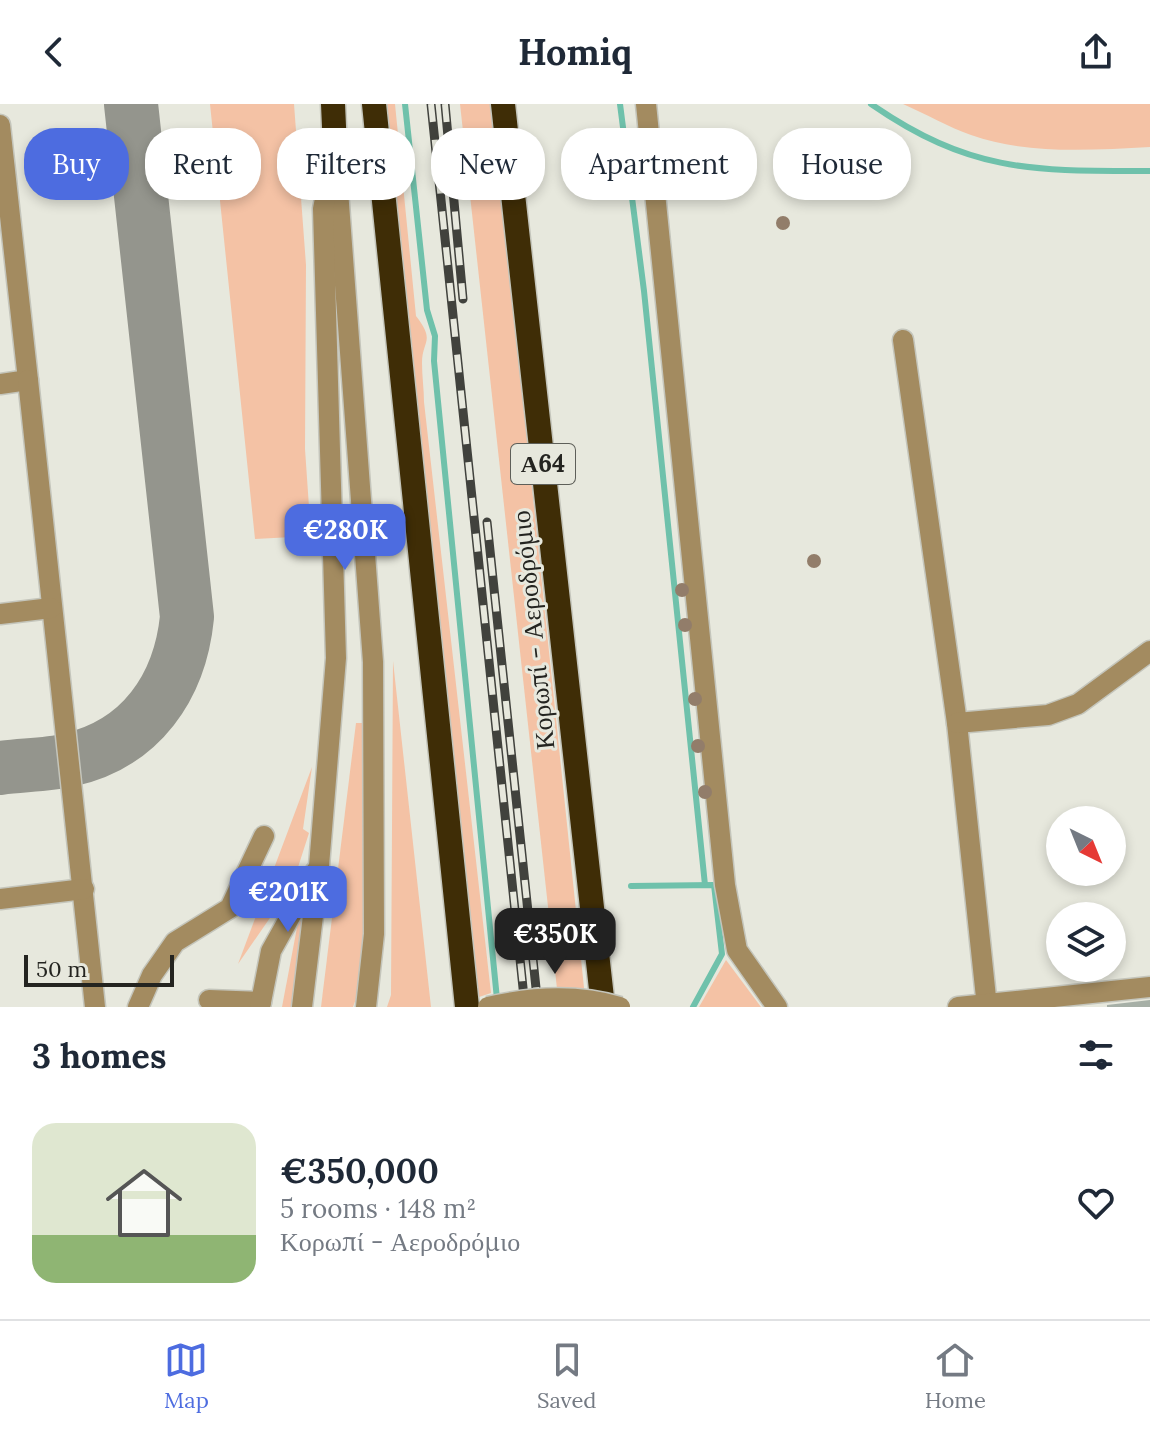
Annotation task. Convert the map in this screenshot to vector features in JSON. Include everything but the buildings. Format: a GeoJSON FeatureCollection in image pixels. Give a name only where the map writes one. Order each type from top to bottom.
{"type":"FeatureCollection","features":[{"type":"Feature","properties":{"kind":"highway"},"geometry":{"type":"LineString","coordinates":[[333,104],[334,128]]}},
{"type":"Feature","properties":{"kind":"highway"},"geometry":{"type":"LineString","coordinates":[[374,104],[467,1007]]}},
{"type":"Feature","properties":{"kind":"highway","name":"Κορωπί - Αεροδρόμιο"},"geometry":{"type":"LineString","coordinates":[[503,104],[603,1007]]}},
{"type":"Feature","properties":{"kind":"street"},"geometry":{"type":"LineString","coordinates":[[646,104],[725,885],[737,950],[777,1007]]}},
{"type":"Feature","properties":{"kind":"street"},"geometry":{"type":"LineString","coordinates":[[0,125],[5,214],[28,380],[95,1007]]}},
{"type":"Feature","properties":{"kind":"street"},"geometry":{"type":"LineString","coordinates":[[302,1007],[319,866],[336,658],[325,200]]}},
{"type":"Feature","properties":{"kind":"street"},"geometry":{"type":"LineString","coordinates":[[339,200],[373,662],[374,934],[367,1002]]}},
{"type":"Feature","properties":{"kind":"street"},"geometry":{"type":"LineString","coordinates":[[903,340],[957,723],[986,1006]]}},
{"type":"Feature","properties":{"kind":"street"},"geometry":{"type":"LineString","coordinates":[[0,384],[28,380]]}},
{"type":"Feature","properties":{"kind":"street"},"geometry":{"type":"LineString","coordinates":[[0,614],[51,608]]}},
{"type":"Feature","properties":{"kind":"street"},"geometry":{"type":"LineString","coordinates":[[957,723],[1048,715],[1078,704],[1150,651]]}},
{"type":"Feature","properties":{"kind":"street"},"geometry":{"type":"LineString","coordinates":[[138,1007],[152,975],[175,942],[230,908],[264,836]]}},
{"type":"Feature","properties":{"kind":"street"},"geometry":{"type":"LineString","coordinates":[[209,1000],[261,1005],[271,951],[319,866]]}},
{"type":"Feature","properties":{"kind":"street"},"geometry":{"type":"LineString","coordinates":[[0,899],[84,889]]}},
{"type":"Feature","properties":{"kind":"street"},"geometry":{"type":"LineString","coordinates":[[958,1007],[1150,987]]}},
{"type":"Feature","properties":{"kind":"street"},"geometry":{"type":"LineString","coordinates":[[488,1007],[543,998],[579,999],[620,1007]]}},
{"type":"Feature","properties":{"kind":"shaded area"},"geometry":{"type":"Polygon","coordinates":[[[210,104],[294,104],[296,128],[277,128],[277,200],[301,200],[306,265],[305,449],[311,536],[255,539],[220,200],[261,200],[261,128],[212,128],[210,104]]]}},
{"type":"Feature","properties":{"kind":"shaded area"},"geometry":{"type":"Polygon","coordinates":[[[384,104],[395,104],[397,128],[386,128],[384,104]]]}},
{"type":"Feature","properties":{"kind":"shaded area"},"geometry":{"type":"Polygon","coordinates":[[[460,104],[492,104],[494,128],[463,128],[460,104]]]}},
{"type":"Feature","properties":{"kind":"shaded area"},"geometry":{"type":"Polygon","coordinates":[[[903,104],[1150,104],[1150,147],[1060,150],[1015,146],[971,135],[903,104]]]}},
{"type":"Feature","properties":{"kind":"shaded area"},"geometry":{"type":"Polygon","coordinates":[[[394,200],[405,200],[416,316],[427,336],[422,363],[424,402],[491,993],[476,998],[394,200]]]}},
{"type":"Feature","properties":{"kind":"shaded area"},"geometry":{"type":"Polygon","coordinates":[[[471,200],[502,200],[586,1007],[559,1007],[471,200]]]}},
{"type":"Feature","properties":{"kind":"shaded area"},"geometry":{"type":"Polygon","coordinates":[[[393,661],[431,1007],[387,1007],[391,995],[393,661]]]}},
{"type":"Feature","properties":{"kind":"shaded area"},"geometry":{"type":"Polygon","coordinates":[[[356,723],[369,723],[363,979],[353,1007],[321,1007],[356,723]]]}},
{"type":"Feature","properties":{"kind":"shaded area"},"geometry":{"type":"Polygon","coordinates":[[[312,767],[303,829],[309,833],[292,886],[238,964],[312,767]]]}},
{"type":"Feature","properties":{"kind":"shaded area"},"geometry":{"type":"Polygon","coordinates":[[[303,916],[293,1007],[282,1007],[299,917],[303,916]]]}},
{"type":"Feature","properties":{"kind":"shaded area"},"geometry":{"type":"Polygon","coordinates":[[[726,960],[761,1007],[699,1007],[726,960]]]}},
{"type":"Feature","properties":{"kind":"waterway"},"geometry":{"type":"LineString","coordinates":[[405,104],[427,310],[435,336],[434,361],[497,999]]}},
{"type":"Feature","properties":{"kind":"waterway"},"geometry":{"type":"LineString","coordinates":[[620,104],[644,291],[705,885]]}},
{"type":"Feature","properties":{"kind":"waterway"},"geometry":{"type":"LineString","coordinates":[[871,104],[940,144],[972,156],[1037,168],[1150,171]]}},
{"type":"Feature","properties":{"kind":"waterway"},"geometry":{"type":"LineString","coordinates":[[631,886],[714,885],[722,954],[693,1007]]}},
{"type":"Feature","properties":{"kind":"taxiway"},"geometry":{"type":"LineString","coordinates":[[0,768],[69,760],[117,741],[136,726],[166,689],[183,643],[187,617],[131,104]]}},
{"type":"Feature","properties":{"kind":"railway"},"geometry":{"type":"LineString","coordinates":[[431,104],[525,1007]]}},
{"type":"Feature","properties":{"kind":"railway"},"geometry":{"type":"LineString","coordinates":[[445,104],[463,299]]}},
{"type":"Feature","properties":{"kind":"railway"},"geometry":{"type":"LineString","coordinates":[[487,522],[538,1007]]}}]}
